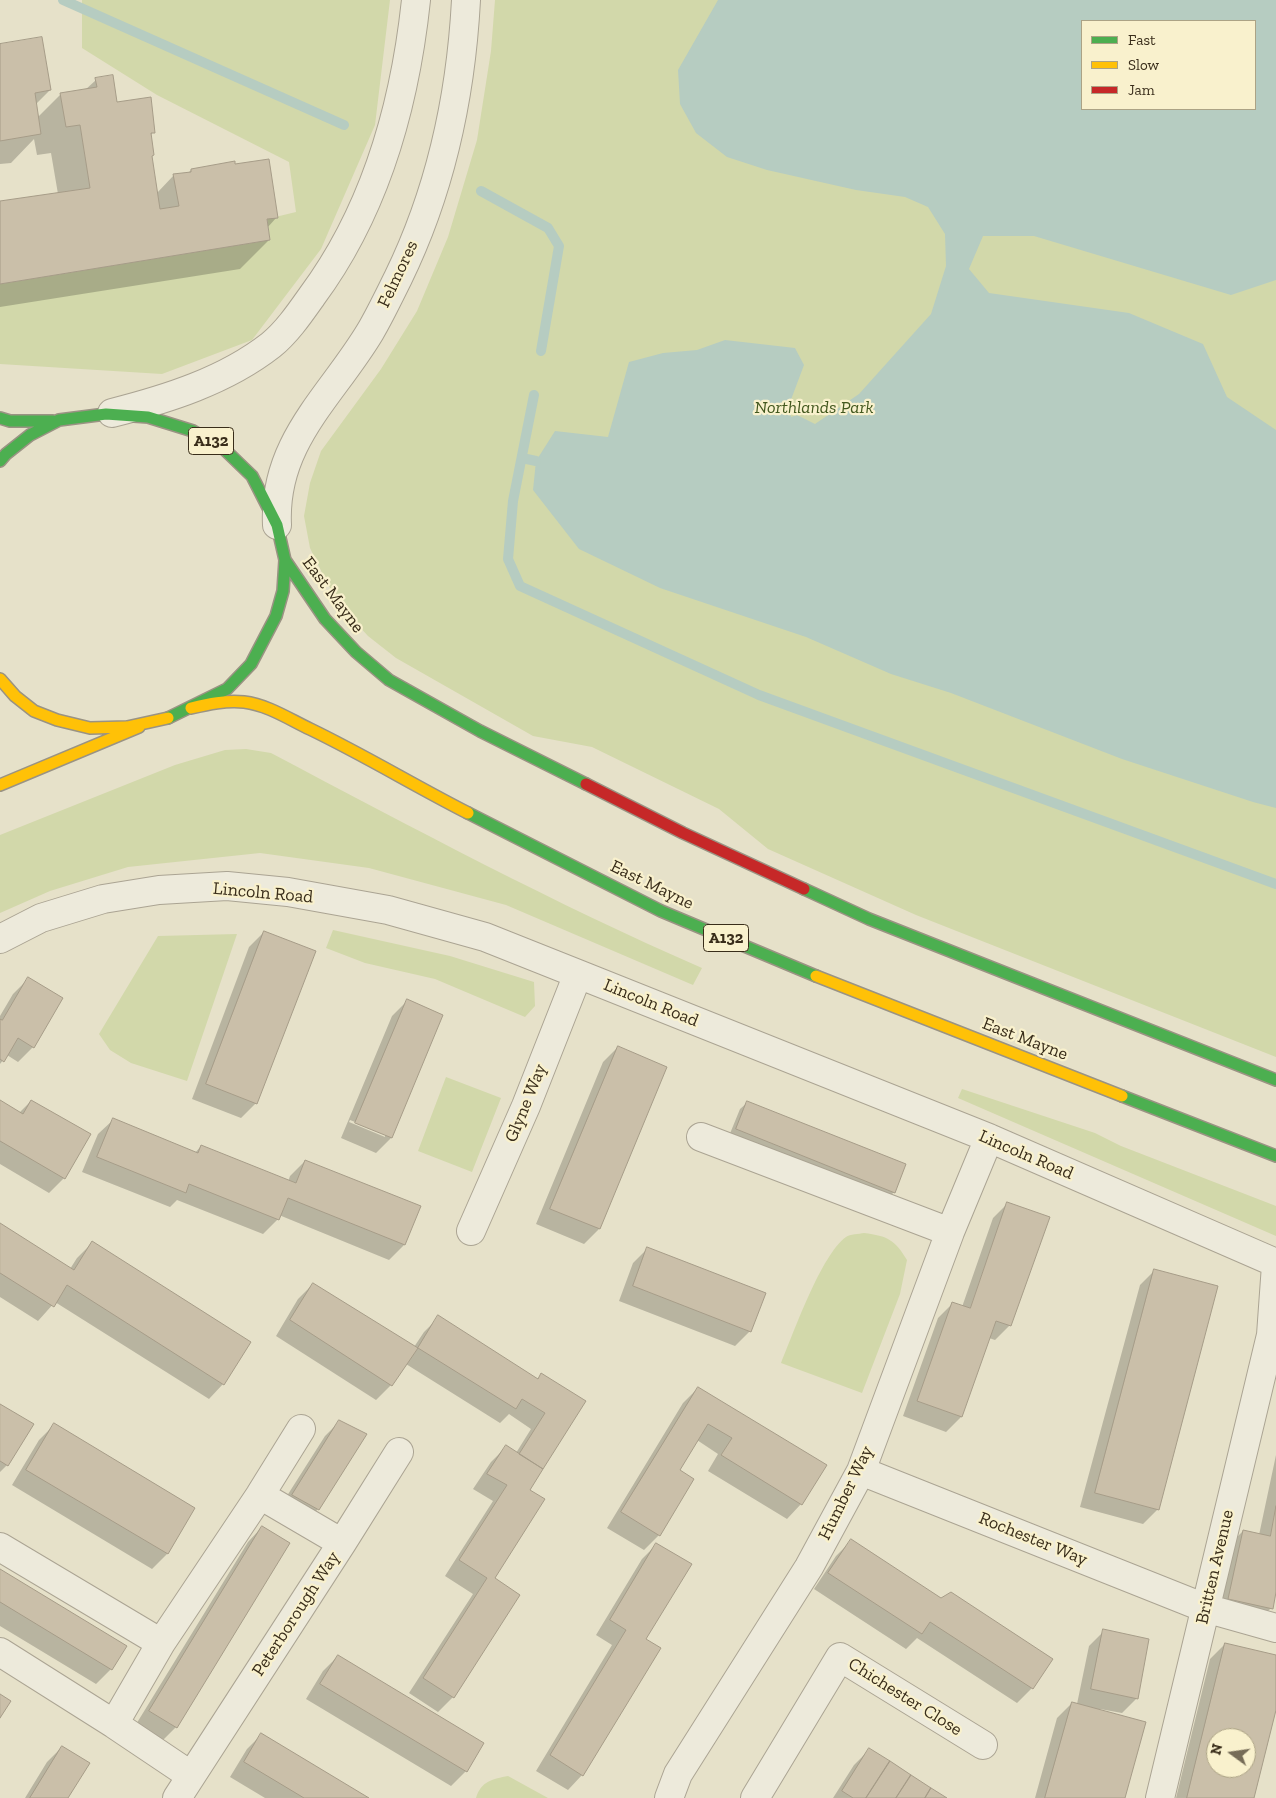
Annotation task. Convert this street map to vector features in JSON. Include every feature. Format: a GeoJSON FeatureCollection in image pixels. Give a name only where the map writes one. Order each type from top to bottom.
{"type":"FeatureCollection","features":[{"type":"Feature","properties":{"kind":"main road","name":"A132"},"geometry":{"type":"LineString","coordinates":[[0,418],[10,422],[59,420],[106,414],[148,417],[193,430],[224,449],[252,476],[277,525],[285,560],[283,591],[276,616],[251,664],[227,689],[169,718],[127,727],[90,728],[57,720],[34,711],[15,696],[0,678]]}},
{"type":"Feature","properties":{"kind":"main road","name":"A132"},"geometry":{"type":"LineString","coordinates":[[0,461],[30,435],[59,420]]}},
{"type":"Feature","properties":{"kind":"main road","name":"East Mayne"},"geometry":{"type":"LineString","coordinates":[[285,560],[325,619],[356,652],[389,680],[473,728],[683,833],[869,918],[1276,1080]]}},
{"type":"Feature","properties":{"kind":"main road","name":"East Mayne"},"geometry":{"type":"LineString","coordinates":[[192,708],[214,703],[244,702],[268,708],[339,743],[466,812],[661,911],[834,983],[1276,1156]]}},
{"type":"Feature","properties":{"kind":"main road"},"geometry":{"type":"LineString","coordinates":[[0,785],[147,724]]}},
{"type":"Feature","properties":{"kind":"street"},"geometry":{"type":"LineString","coordinates":[[106,414],[162,399],[197,386],[250,360],[272,344],[288,328],[323,282],[342,251],[374,182],[388,143],[408,56],[416,0]]}},
{"type":"Feature","properties":{"kind":"street","name":"Felmores"},"geometry":{"type":"LineString","coordinates":[[277,525],[276,507],[278,491],[289,455],[312,413],[370,332],[415,240],[443,152],[452,113],[464,37],[466,0]]}},
{"type":"Feature","properties":{"kind":"street","name":"Lincoln Road"},"geometry":{"type":"LineString","coordinates":[[0,939],[41,918],[103,899],[158,890],[227,886],[288,892],[388,910],[485,937],[578,974],[989,1138],[1276,1264]]}},
{"type":"Feature","properties":{"kind":"street","name":"Glyne Way"},"geometry":{"type":"LineString","coordinates":[[471,1231],[526,1106],[578,974]]}},
{"type":"Feature","properties":{"kind":"street"},"geometry":{"type":"LineString","coordinates":[[701,1137],[950,1232]]}},
{"type":"Feature","properties":{"kind":"street","name":"Humber Way"},"geometry":{"type":"LineString","coordinates":[[669,1798],[678,1774],[809,1566],[861,1471],[950,1232],[989,1138]]}},
{"type":"Feature","properties":{"kind":"street","name":"Britten Avenue"},"geometry":{"type":"LineString","coordinates":[[1160,1798],[1271,1335],[1276,1264]]}},
{"type":"Feature","properties":{"kind":"street"},"geometry":{"type":"LineString","coordinates":[[114,1724],[161,1643],[260,1495],[301,1429]]}},
{"type":"Feature","properties":{"kind":"street","name":"Peterborough Way"},"geometry":{"type":"LineString","coordinates":[[177,1798],[399,1452]]}},
{"type":"Feature","properties":{"kind":"street","name":"Rochester Way"},"geometry":{"type":"LineString","coordinates":[[861,1471],[1206,1608],[1276,1628]]}},
{"type":"Feature","properties":{"kind":"street"},"geometry":{"type":"LineString","coordinates":[[260,1495],[342,1543]]}},
{"type":"Feature","properties":{"kind":"street"},"geometry":{"type":"LineString","coordinates":[[0,1547],[161,1643]]}},
{"type":"Feature","properties":{"kind":"street"},"geometry":{"type":"LineString","coordinates":[[0,1652],[114,1724],[190,1775]]}},
{"type":"Feature","properties":{"kind":"street","name":"Chichester Close"},"geometry":{"type":"LineString","coordinates":[[755,1798],[840,1657],[983,1745]]}},
{"type":"Feature","properties":{"kind":"green space"},"geometry":{"type":"Polygon","coordinates":[[[82,0],[390,0],[375,125],[321,249],[252,340],[162,374],[0,364],[0,284],[270,240],[267,219],[296,212],[289,162],[157,95],[82,48],[82,0]]]}},
{"type":"Feature","properties":{"kind":"green space","name":"Northlands Park"},"geometry":{"type":"Polygon","coordinates":[[[495,0],[1276,0],[1276,1057],[916,915],[768,849],[719,809],[592,747],[533,736],[396,658],[368,636],[343,609],[326,581],[310,548],[304,516],[310,483],[321,451],[381,369],[417,311],[448,237],[477,140],[491,51],[495,0]]]}},
{"type":"Feature","properties":{"kind":"green space"},"geometry":{"type":"Polygon","coordinates":[[[246,749],[271,753],[538,892],[702,968],[693,985],[506,905],[369,868],[260,853],[128,867],[50,891],[0,913],[0,835],[175,765],[225,750],[246,749]]]}},
{"type":"Feature","properties":{"kind":"green space"},"geometry":{"type":"Polygon","coordinates":[[[333,930],[450,956],[534,982],[535,1006],[525,1017],[435,979],[365,963],[326,948],[333,930]]]}},
{"type":"Feature","properties":{"kind":"green space"},"geometry":{"type":"Polygon","coordinates":[[[237,934],[187,1081],[131,1063],[110,1050],[99,1034],[158,936],[237,934]]]}},
{"type":"Feature","properties":{"kind":"green space"},"geometry":{"type":"Polygon","coordinates":[[[446,1077],[501,1098],[472,1172],[418,1151],[446,1077]]]}},
{"type":"Feature","properties":{"kind":"green space"},"geometry":{"type":"Polygon","coordinates":[[[962,1089],[1095,1133],[1121,1146],[1276,1206],[1276,1236],[958,1098],[962,1089]]]}},
{"type":"Feature","properties":{"kind":"green space"},"geometry":{"type":"Polygon","coordinates":[[[864,1233],[890,1240],[899,1248],[907,1260],[900,1294],[862,1393],[781,1363],[809,1295],[827,1260],[846,1237],[864,1233]]]}},
{"type":"Feature","properties":{"kind":"green space"},"geometry":{"type":"Polygon","coordinates":[[[508,1776],[548,1798],[476,1798],[484,1784],[508,1776]]]}},
{"type":"Feature","properties":{"kind":"shaded area"},"geometry":{"type":"Polygon","coordinates":[[[718,0],[1276,0],[1276,280],[1231,295],[1034,236],[983,236],[969,269],[989,293],[1129,313],[1203,344],[1227,397],[1276,430],[1276,808],[1122,759],[951,693],[891,674],[806,637],[660,588],[579,549],[533,490],[536,461],[555,431],[608,437],[629,362],[663,353],[697,350],[725,340],[795,348],[804,365],[789,405],[791,417],[797,415],[815,424],[859,394],[931,314],[946,266],[945,234],[928,207],[905,197],[856,190],[767,170],[727,157],[696,133],[680,104],[678,70],[718,0]]]}},
{"type":"Feature","properties":{"kind":"building"},"geometry":{"type":"Polygon","coordinates":[[[42,37],[51,90],[35,93],[41,134],[0,141],[0,44],[42,37]]]}},
{"type":"Feature","properties":{"kind":"building"},"geometry":{"type":"Polygon","coordinates":[[[113,75],[117,102],[151,97],[155,133],[151,133],[154,155],[152,156],[160,209],[179,206],[173,174],[191,172],[191,169],[235,161],[235,164],[269,159],[278,218],[267,219],[270,240],[0,284],[0,201],[90,188],[80,125],[66,127],[60,93],[97,87],[95,78],[113,75]]]}},
{"type":"Feature","properties":{"kind":"building"},"geometry":{"type":"Polygon","coordinates":[[[264,931],[316,951],[257,1104],[206,1084],[264,931]]]}},
{"type":"Feature","properties":{"kind":"building"},"geometry":{"type":"Polygon","coordinates":[[[28,977],[63,998],[34,1048],[18,1038],[4,1062],[0,1059],[0,1019],[2,1020],[28,977]]]}},
{"type":"Feature","properties":{"kind":"building"},"geometry":{"type":"Polygon","coordinates":[[[407,999],[443,1015],[392,1138],[355,1123],[407,999]]]}},
{"type":"Feature","properties":{"kind":"building"},"geometry":{"type":"Polygon","coordinates":[[[618,1046],[667,1067],[600,1229],[550,1209],[618,1046]]]}},
{"type":"Feature","properties":{"kind":"building"},"geometry":{"type":"Polygon","coordinates":[[[0,1100],[23,1114],[31,1100],[91,1134],[65,1179],[0,1141],[0,1100]]]}},
{"type":"Feature","properties":{"kind":"building"},"geometry":{"type":"Polygon","coordinates":[[[747,1101],[906,1164],[895,1193],[736,1129],[747,1101]]]}},
{"type":"Feature","properties":{"kind":"building"},"geometry":{"type":"Polygon","coordinates":[[[113,1118],[198,1153],[201,1145],[296,1183],[305,1160],[421,1206],[405,1245],[288,1198],[279,1220],[189,1184],[186,1193],[97,1157],[113,1118]]]}},
{"type":"Feature","properties":{"kind":"building"},"geometry":{"type":"Polygon","coordinates":[[[1007,1202],[1050,1217],[1011,1326],[996,1321],[962,1417],[917,1401],[952,1302],[970,1308],[1007,1202]]]}},
{"type":"Feature","properties":{"kind":"building"},"geometry":{"type":"Polygon","coordinates":[[[0,1223],[74,1270],[92,1241],[251,1342],[224,1385],[67,1285],[54,1307],[0,1273],[0,1223]]]}},
{"type":"Feature","properties":{"kind":"building"},"geometry":{"type":"Polygon","coordinates":[[[647,1247],[766,1293],[751,1332],[633,1286],[647,1247]]]}},
{"type":"Feature","properties":{"kind":"building"},"geometry":{"type":"Polygon","coordinates":[[[1154,1269],[1218,1286],[1159,1510],[1095,1493],[1154,1269]]]}},
{"type":"Feature","properties":{"kind":"building"},"geometry":{"type":"Polygon","coordinates":[[[313,1283],[418,1348],[392,1386],[290,1320],[313,1283]]]}},
{"type":"Feature","properties":{"kind":"building"},"geometry":{"type":"Polygon","coordinates":[[[438,1315],[538,1379],[541,1373],[586,1401],[543,1469],[519,1454],[545,1413],[522,1399],[516,1409],[418,1348],[438,1315]]]}},
{"type":"Feature","properties":{"kind":"building"},"geometry":{"type":"Polygon","coordinates":[[[698,1387],[827,1465],[802,1505],[721,1455],[732,1438],[708,1424],[680,1470],[694,1479],[660,1536],[621,1512],[698,1387]]]}},
{"type":"Feature","properties":{"kind":"building"},"geometry":{"type":"Polygon","coordinates":[[[0,1404],[34,1424],[8,1466],[0,1461],[0,1404]]]}},
{"type":"Feature","properties":{"kind":"building"},"geometry":{"type":"Polygon","coordinates":[[[339,1420],[367,1434],[319,1510],[292,1495],[339,1420]]]}},
{"type":"Feature","properties":{"kind":"building"},"geometry":{"type":"Polygon","coordinates":[[[54,1423],[195,1508],[168,1554],[26,1470],[54,1423]]]}},
{"type":"Feature","properties":{"kind":"building"},"geometry":{"type":"Polygon","coordinates":[[[506,1445],[543,1469],[530,1490],[545,1499],[495,1578],[520,1595],[454,1698],[423,1678],[487,1578],[459,1560],[507,1485],[487,1474],[506,1445]]]}},
{"type":"Feature","properties":{"kind":"building"},"geometry":{"type":"Polygon","coordinates":[[[1276,1506],[1276,1592],[1273,1609],[1228,1599],[1243,1530],[1270,1536],[1276,1506]]]}},
{"type":"Feature","properties":{"kind":"building"},"geometry":{"type":"Polygon","coordinates":[[[262,1526],[290,1543],[177,1728],[149,1711],[262,1526]]]}},
{"type":"Feature","properties":{"kind":"building"},"geometry":{"type":"Polygon","coordinates":[[[851,1539],[941,1598],[951,1592],[1053,1659],[1033,1689],[930,1622],[922,1634],[828,1573],[851,1539]]]}},
{"type":"Feature","properties":{"kind":"building"},"geometry":{"type":"Polygon","coordinates":[[[656,1543],[692,1564],[646,1639],[661,1648],[583,1776],[550,1755],[626,1630],[610,1620],[656,1543]]]}},
{"type":"Feature","properties":{"kind":"building"},"geometry":{"type":"Polygon","coordinates":[[[0,1569],[127,1646],[112,1670],[0,1602],[0,1569]]]}},
{"type":"Feature","properties":{"kind":"building"},"geometry":{"type":"Polygon","coordinates":[[[1103,1629],[1149,1639],[1138,1699],[1091,1689],[1103,1629]]]}},
{"type":"Feature","properties":{"kind":"building"},"geometry":{"type":"Polygon","coordinates":[[[1225,1643],[1276,1655],[1276,1710],[1254,1798],[1187,1798],[1225,1643]]]}},
{"type":"Feature","properties":{"kind":"building"},"geometry":{"type":"Polygon","coordinates":[[[338,1655],[484,1743],[467,1772],[320,1684],[338,1655]]]}},
{"type":"Feature","properties":{"kind":"building"},"geometry":{"type":"Polygon","coordinates":[[[0,1694],[11,1701],[0,1718],[0,1694]]]}},
{"type":"Feature","properties":{"kind":"building"},"geometry":{"type":"Polygon","coordinates":[[[1072,1702],[1146,1722],[1125,1798],[1045,1798],[1072,1702]]]}},
{"type":"Feature","properties":{"kind":"building"},"geometry":{"type":"Polygon","coordinates":[[[261,1733],[369,1798],[304,1798],[244,1762],[261,1733]]]}},
{"type":"Feature","properties":{"kind":"building"},"geometry":{"type":"Polygon","coordinates":[[[62,1746],[90,1763],[68,1798],[30,1798],[62,1746]]]}},
{"type":"Feature","properties":{"kind":"building"},"geometry":{"type":"Polygon","coordinates":[[[869,1748],[890,1761],[866,1798],[853,1798],[842,1791],[869,1748]]]}},
{"type":"Feature","properties":{"kind":"building"},"geometry":{"type":"Polygon","coordinates":[[[890,1761],[911,1775],[896,1798],[866,1798],[890,1761]]]}},
{"type":"Feature","properties":{"kind":"building"},"geometry":{"type":"Polygon","coordinates":[[[911,1775],[931,1788],[925,1798],[896,1798],[911,1775]]]}},
{"type":"Feature","properties":{"kind":"building"},"geometry":{"type":"Polygon","coordinates":[[[931,1788],[947,1798],[925,1798],[931,1788]]]}},
{"type":"Feature","properties":{"kind":"waterway"},"geometry":{"type":"LineString","coordinates":[[63,0],[344,125]]}},
{"type":"Feature","properties":{"kind":"waterway"},"geometry":{"type":"LineString","coordinates":[[481,191],[548,228],[559,246],[541,351]]}},
{"type":"Feature","properties":{"kind":"waterway"},"geometry":{"type":"LineString","coordinates":[[534,395],[513,501],[508,559],[520,586],[759,695],[1276,884]]}},
{"type":"Feature","properties":{"kind":"waterway"},"geometry":{"type":"LineString","coordinates":[[522,458],[536,461]]}},
{"type":"Feature","properties":{"kind":"traffic: fast"},"geometry":{"type":"LineString","coordinates":[[0,461],[30,435],[59,420],[106,414],[148,417],[193,431],[224,449],[252,476],[277,525],[285,560],[283,591],[276,616],[251,664],[227,689],[168,718]]}},
{"type":"Feature","properties":{"kind":"traffic: fast"},"geometry":{"type":"LineString","coordinates":[[0,418],[10,421],[53,421]]}},
{"type":"Feature","properties":{"kind":"traffic: fast"},"geometry":{"type":"LineString","coordinates":[[285,560],[325,619],[356,652],[389,680],[480,731],[586,784]]}},
{"type":"Feature","properties":{"kind":"traffic: fast"},"geometry":{"type":"LineString","coordinates":[[468,813],[661,911],[816,976]]}},
{"type":"Feature","properties":{"kind":"traffic: fast"},"geometry":{"type":"LineString","coordinates":[[804,889],[869,919],[1276,1080]]}},
{"type":"Feature","properties":{"kind":"traffic: fast"},"geometry":{"type":"LineString","coordinates":[[1122,1096],[1276,1156]]}},
{"type":"Feature","properties":{"kind":"traffic: slow"},"geometry":{"type":"LineString","coordinates":[[0,679],[15,696],[34,711],[57,720],[90,728],[127,727],[168,718]]}},
{"type":"Feature","properties":{"kind":"traffic: slow"},"geometry":{"type":"LineString","coordinates":[[191,708],[217,703],[244,702],[270,709],[350,749],[468,813]]}},
{"type":"Feature","properties":{"kind":"traffic: slow"},"geometry":{"type":"LineString","coordinates":[[0,785],[139,727]]}},
{"type":"Feature","properties":{"kind":"traffic: slow"},"geometry":{"type":"LineString","coordinates":[[816,976],[1122,1096]]}},
{"type":"Feature","properties":{"kind":"traffic: jam"},"geometry":{"type":"LineString","coordinates":[[586,784],[683,833],[804,889]]}}]}
